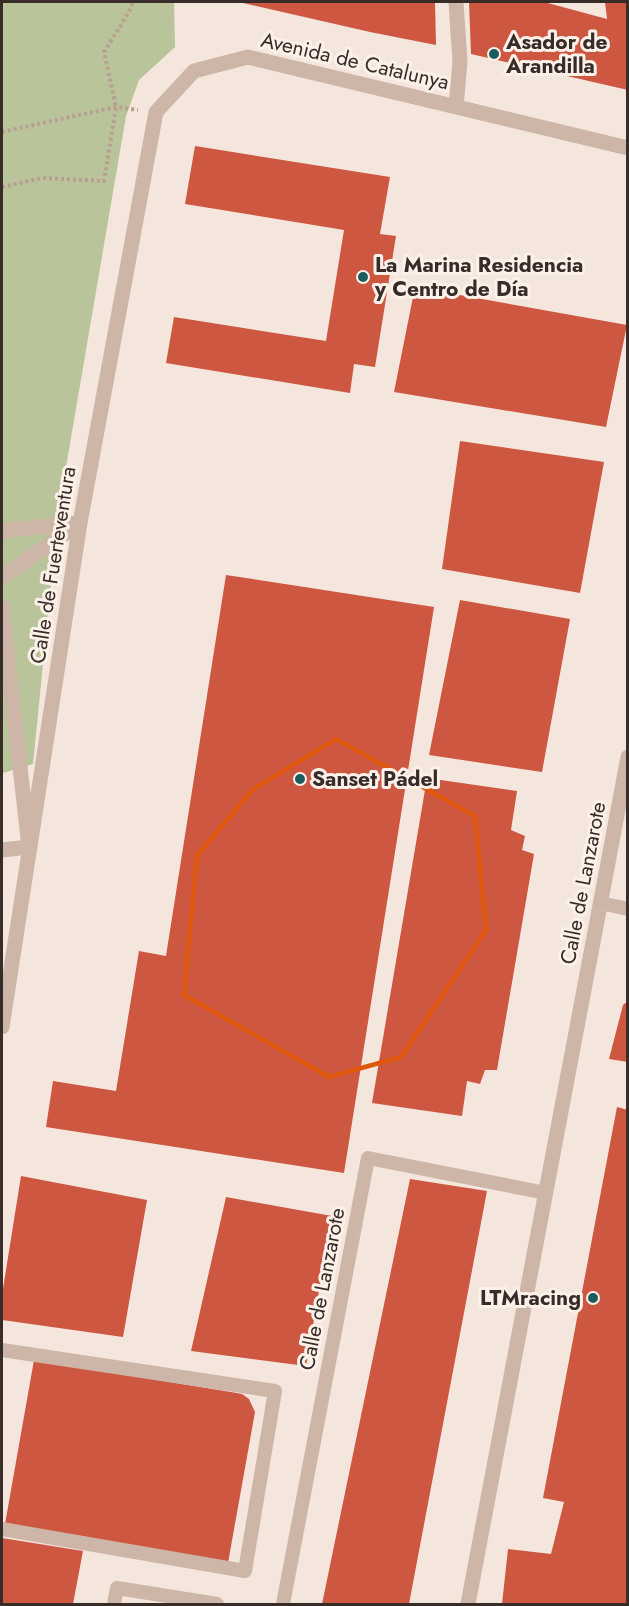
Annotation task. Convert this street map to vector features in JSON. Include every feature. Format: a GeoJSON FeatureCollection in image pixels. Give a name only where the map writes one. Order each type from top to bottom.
{"type":"FeatureCollection","features":[{"type":"Feature","properties":{"kind":"street"},"geometry":{"type":"LineString","coordinates":[[456,2],[460,62],[456,106]]}},
{"type":"Feature","properties":{"kind":"street","name":"Avenida de Catalunya"},"geometry":{"type":"LineString","coordinates":[[156,112],[194,71],[248,57],[627,148]]}},
{"type":"Feature","properties":{"kind":"street","name":"Calle de Fuerteventura"},"geometry":{"type":"LineString","coordinates":[[2,1027],[80,523],[156,112]]}},
{"type":"Feature","properties":{"kind":"street"},"geometry":{"type":"LineString","coordinates":[[2,531],[80,523]]}},
{"type":"Feature","properties":{"kind":"street"},"geometry":{"type":"LineString","coordinates":[[2,576],[80,523]]}},
{"type":"Feature","properties":{"kind":"street"},"geometry":{"type":"LineString","coordinates":[[2,608],[30,847],[2,850]]}},
{"type":"Feature","properties":{"kind":"street","name":"Calle de Lanzarote"},"geometry":{"type":"LineString","coordinates":[[468,1605],[627,757]]}},
{"type":"Feature","properties":{"kind":"lane"},"geometry":{"type":"LineString","coordinates":[[600,903],[627,909]]}},
{"type":"Feature","properties":{"kind":"lane","name":"Calle de Lanzarote"},"geometry":{"type":"LineString","coordinates":[[283,1605],[368,1158],[546,1193]]}},
{"type":"Feature","properties":{"kind":"lane"},"geometry":{"type":"LineString","coordinates":[[2,1350],[275,1392],[245,1570],[2,1529]]}},
{"type":"Feature","properties":{"kind":"lane"},"geometry":{"type":"LineString","coordinates":[[114,1605],[117,1588],[217,1605]]}},
{"type":"Feature","properties":{"kind":"path"},"geometry":{"type":"LineString","coordinates":[[2,187],[42,178],[104,181],[116,107],[104,52],[129,12],[132,2]]}},
{"type":"Feature","properties":{"kind":"path"},"geometry":{"type":"LineString","coordinates":[[2,132],[116,107],[156,112]]}},
{"type":"Feature","properties":{"kind":"highlighted area"},"geometry":{"type":"Polygon","coordinates":[[[336,739],[475,816],[486,930],[401,1057],[329,1077],[184,995],[197,856],[252,790],[336,739]]]}},
{"type":"Feature","properties":{"kind":"green space"},"geometry":{"type":"Polygon","coordinates":[[[2,2],[174,2],[175,47],[139,80],[126,116],[58,514],[33,764],[3,773],[2,2]]]}},
{"type":"Feature","properties":{"kind":"building"},"geometry":{"type":"Polygon","coordinates":[[[239,2],[435,2],[436,45],[370,32],[239,2]]]}},
{"type":"Feature","properties":{"kind":"building"},"geometry":{"type":"Polygon","coordinates":[[[469,2],[544,2],[607,19],[605,2],[628,2],[628,90],[471,54],[469,2]]]}},
{"type":"Feature","properties":{"kind":"building","name":"La Marina Residencia y Centro de Día"},"geometry":{"type":"Polygon","coordinates":[[[195,146],[390,177],[380,234],[396,236],[375,367],[354,364],[350,393],[166,363],[174,317],[326,341],[344,230],[185,204],[195,146]]]}},
{"type":"Feature","properties":{"kind":"building"},"geometry":{"type":"Polygon","coordinates":[[[415,287],[627,325],[606,427],[394,392],[415,287]]]}},
{"type":"Feature","properties":{"kind":"building"},"geometry":{"type":"Polygon","coordinates":[[[460,441],[604,462],[580,593],[442,569],[460,441]]]}},
{"type":"Feature","properties":{"kind":"building","name":"Sanset Pádel"},"geometry":{"type":"Polygon","coordinates":[[[226,575],[434,607],[344,1173],[46,1127],[53,1081],[116,1091],[139,951],[166,956],[226,575]]]}},
{"type":"Feature","properties":{"kind":"building"},"geometry":{"type":"Polygon","coordinates":[[[460,600],[570,619],[542,772],[429,755],[460,600]]]}},
{"type":"Feature","properties":{"kind":"building"},"geometry":{"type":"Polygon","coordinates":[[[427,778],[517,791],[511,830],[525,836],[522,850],[534,854],[497,1070],[485,1070],[480,1084],[467,1081],[462,1116],[372,1103],[427,778]]]}},
{"type":"Feature","properties":{"kind":"building"},"geometry":{"type":"Polygon","coordinates":[[[628,1001],[628,1062],[609,1059],[623,1005],[628,1001]]]}},
{"type":"Feature","properties":{"kind":"building"},"geometry":{"type":"Polygon","coordinates":[[[617,1107],[628,1110],[628,1604],[502,1604],[508,1549],[551,1554],[564,1502],[543,1498],[617,1107]]]}},
{"type":"Feature","properties":{"kind":"building"},"geometry":{"type":"Polygon","coordinates":[[[21,1176],[147,1200],[123,1337],[2,1320],[2,1295],[21,1176]]]}},
{"type":"Feature","properties":{"kind":"building"},"geometry":{"type":"Polygon","coordinates":[[[410,1179],[487,1191],[409,1604],[322,1604],[410,1179]]]}},
{"type":"Feature","properties":{"kind":"building"},"geometry":{"type":"Polygon","coordinates":[[[226,1197],[332,1216],[306,1366],[191,1351],[226,1197]]]}},
{"type":"Feature","properties":{"kind":"building"},"geometry":{"type":"Polygon","coordinates":[[[34,1360],[231,1392],[242,1394],[249,1399],[255,1412],[228,1563],[5,1524],[34,1360]]]}},
{"type":"Feature","properties":{"kind":"building"},"geometry":{"type":"Polygon","coordinates":[[[2,1538],[83,1551],[73,1604],[2,1604],[2,1538]]]}},
{"type":"Feature","properties":{"kind":"place","name":"Asador de Arandilla"},"geometry":{"type":"Point","coordinates":[494,54]}},
{"type":"Feature","properties":{"kind":"place","name":"La Marina Residencia y Centro de Día"},"geometry":{"type":"Point","coordinates":[363,277]}},
{"type":"Feature","properties":{"kind":"place","name":"Sanset Pádel"},"geometry":{"type":"Point","coordinates":[300,779]}},
{"type":"Feature","properties":{"kind":"place","name":"LTMracing"},"geometry":{"type":"Point","coordinates":[593,1298]}}]}
